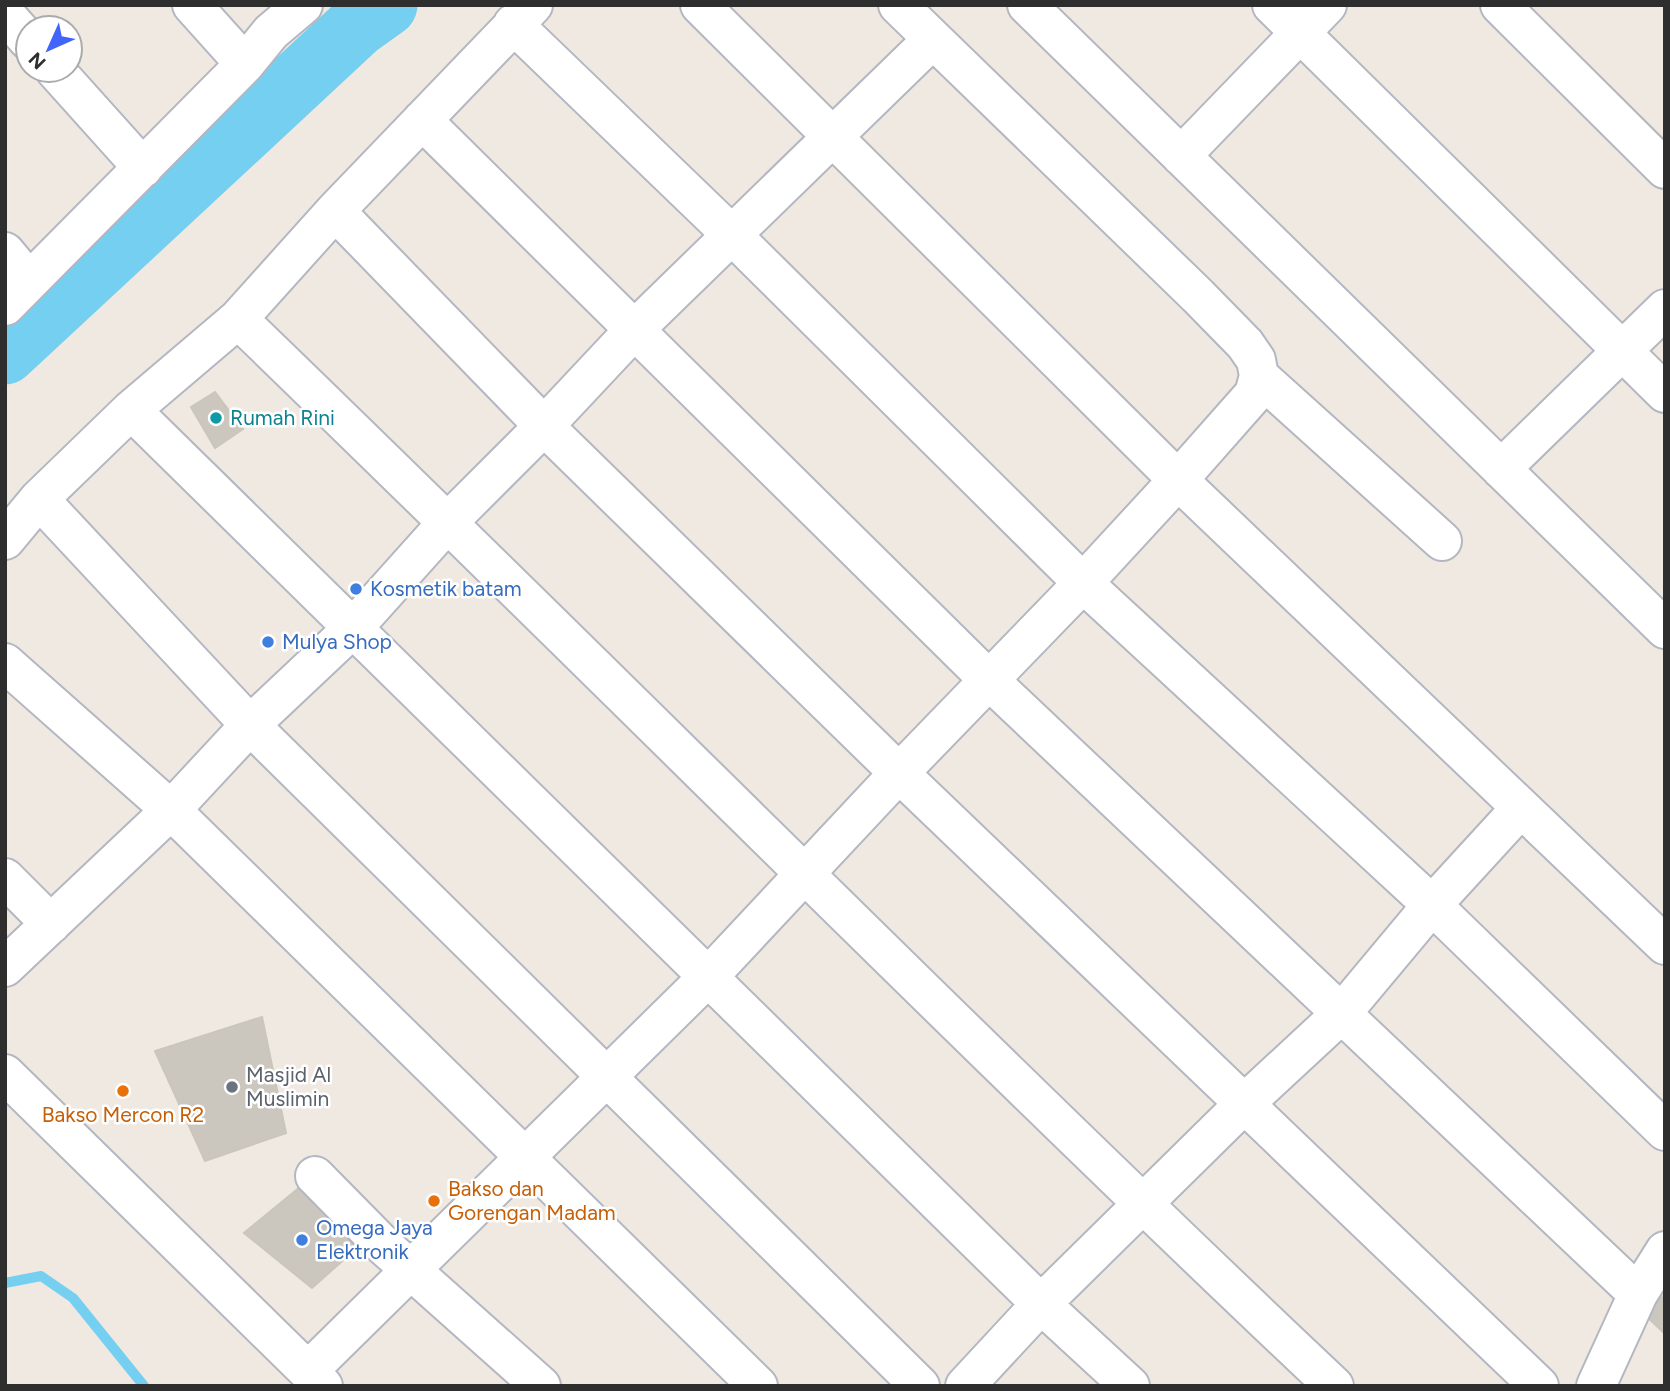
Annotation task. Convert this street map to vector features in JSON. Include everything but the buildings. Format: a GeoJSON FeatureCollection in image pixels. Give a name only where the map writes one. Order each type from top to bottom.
{"type":"FeatureCollection","features":[{"type":"Feature","properties":{"kind":"street"},"geometry":{"type":"LineString","coordinates":[[192,5],[245,64]]}},
{"type":"Feature","properties":{"kind":"street"},"geometry":{"type":"LineString","coordinates":[[5,252],[17,293],[245,64],[271,32],[303,5]]}},
{"type":"Feature","properties":{"kind":"street"},"geometry":{"type":"LineString","coordinates":[[699,5],[1178,480],[1665,945]]}},
{"type":"Feature","properties":{"kind":"street"},"geometry":{"type":"LineString","coordinates":[[5,1074],[316,1378],[411,1271],[708,977],[899,773],[1083,583],[1254,394],[1259,376],[1256,360],[1245,344],[898,5]]}},
{"type":"Feature","properties":{"kind":"street"},"geometry":{"type":"LineString","coordinates":[[1027,5],[1665,629]]}},
{"type":"Feature","properties":{"kind":"street"},"geometry":{"type":"LineString","coordinates":[[1272,5],[1665,393]]}},
{"type":"Feature","properties":{"kind":"street"},"geometry":{"type":"LineString","coordinates":[[1181,156],[1327,5]]}},
{"type":"Feature","properties":{"kind":"street"},"geometry":{"type":"LineString","coordinates":[[1500,5],[1665,169]]}},
{"type":"Feature","properties":{"kind":"street"},"geometry":{"type":"LineString","coordinates":[[5,540],[39,499],[131,410],[238,320],[335,211],[523,15],[733,236],[1083,583],[1432,905],[1665,1131]]}},
{"type":"Feature","properties":{"kind":"street"},"geometry":{"type":"LineString","coordinates":[[5,967],[171,810],[250,724],[353,628],[448,522],[544,426],[635,329],[933,39]]}},
{"type":"Feature","properties":{"kind":"street"},"geometry":{"type":"LineString","coordinates":[[68,84],[143,167]]}},
{"type":"Feature","properties":{"kind":"street"},"geometry":{"type":"LineString","coordinates":[[422,120],[989,680],[1638,1294]]}},
{"type":"Feature","properties":{"kind":"street"},"geometry":{"type":"LineString","coordinates":[[335,211],[544,426],[899,773],[1539,1386]]}},
{"type":"Feature","properties":{"kind":"street"},"geometry":{"type":"LineString","coordinates":[[1501,469],[1665,309]]}},
{"type":"Feature","properties":{"kind":"street"},"geometry":{"type":"LineString","coordinates":[[238,320],[448,522],[1142,1205],[1334,1386]]}},
{"type":"Feature","properties":{"kind":"street"},"geometry":{"type":"LineString","coordinates":[[1259,376],[1441,541]]}},
{"type":"Feature","properties":{"kind":"street"},"geometry":{"type":"LineString","coordinates":[[131,410],[1041,1304],[1130,1386]]}},
{"type":"Feature","properties":{"kind":"street"},"geometry":{"type":"LineString","coordinates":[[39,499],[250,724],[920,1386]]}},
{"type":"Feature","properties":{"kind":"street"},"geometry":{"type":"LineString","coordinates":[[5,663],[171,810],[758,1386]]}},
{"type":"Feature","properties":{"kind":"street"},"geometry":{"type":"LineString","coordinates":[[965,1386],[1041,1304],[1244,1104],[1341,1014],[1432,905],[1520,809]]}},
{"type":"Feature","properties":{"kind":"street"},"geometry":{"type":"LineString","coordinates":[[5,878],[51,924]]}},
{"type":"Feature","properties":{"kind":"street"},"geometry":{"type":"LineString","coordinates":[[315,1176],[411,1271],[541,1386]]}},
{"type":"Feature","properties":{"kind":"street"},"geometry":{"type":"LineString","coordinates":[[1596,1386],[1638,1294],[1665,1251]]}},
{"type":"Feature","properties":{"kind":"waterway"},"geometry":{"type":"LineString","coordinates":[[5,353],[358,25],[386,5]]}},
{"type":"Feature","properties":{"kind":"waterway"},"geometry":{"type":"LineString","coordinates":[[5,1283],[41,1276],[73,1298],[144,1386]]}},
{"type":"Feature","properties":{"kind":"place","name":"Rumah Rini"},"geometry":{"type":"Point","coordinates":[216,418]}},
{"type":"Feature","properties":{"kind":"place","name":"Kosmetik batam"},"geometry":{"type":"Point","coordinates":[356,589]}},
{"type":"Feature","properties":{"kind":"place","name":"Mulya Shop"},"geometry":{"type":"Point","coordinates":[268,642]}},
{"type":"Feature","properties":{"kind":"place","name":"Masjid Al Muslimin"},"geometry":{"type":"Point","coordinates":[232,1087]}},
{"type":"Feature","properties":{"kind":"place","name":"Bakso Mercon R2"},"geometry":{"type":"Point","coordinates":[123,1091]}},
{"type":"Feature","properties":{"kind":"place","name":"Bakso dan Gorengan Madam"},"geometry":{"type":"Point","coordinates":[434,1201]}},
{"type":"Feature","properties":{"kind":"place","name":"Omega Jaya Elektronik"},"geometry":{"type":"Point","coordinates":[302,1240]}}]}
